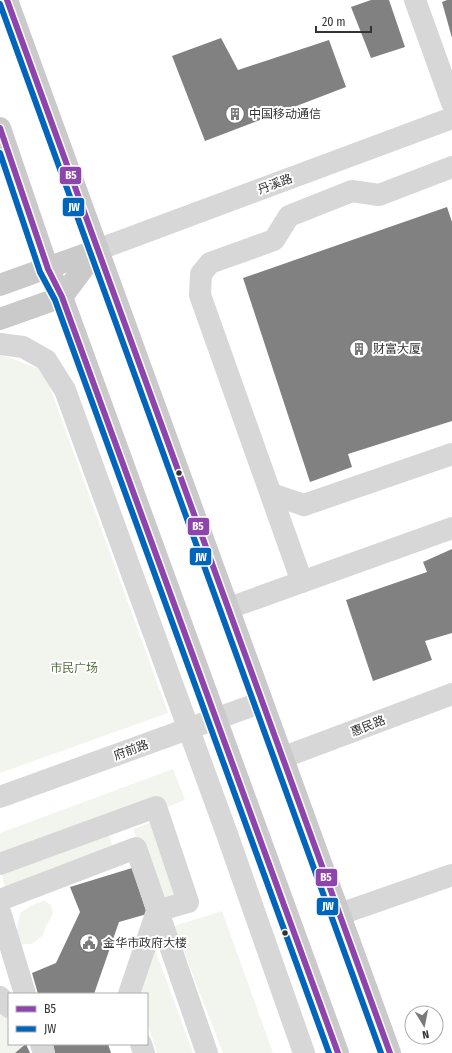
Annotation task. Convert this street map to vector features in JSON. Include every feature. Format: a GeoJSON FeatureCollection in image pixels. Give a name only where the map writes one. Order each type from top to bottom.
{"type":"FeatureCollection","features":[{"type":"Feature","properties":{"kind":"main road"},"geometry":{"type":"LineString","coordinates":[[7,0],[262,702],[284,757],[390,1053]]}},
{"type":"Feature","properties":{"kind":"main road"},"geometry":{"type":"LineString","coordinates":[[0,128],[48,269],[62,297],[215,720],[338,1053]]}},
{"type":"Feature","properties":{"kind":"main road"},"geometry":{"type":"LineString","coordinates":[[0,319],[62,297],[97,250]]}},
{"type":"Feature","properties":{"kind":"main road","name":"丹溪路"},"geometry":{"type":"LineString","coordinates":[[0,285],[48,269],[97,250]]}},
{"type":"Feature","properties":{"kind":"street"},"geometry":{"type":"LineString","coordinates":[[415,0],[451,119]]}},
{"type":"Feature","properties":{"kind":"street","name":"丹溪路"},"geometry":{"type":"LineString","coordinates":[[97,250],[451,119]]}},
{"type":"Feature","properties":{"kind":"street"},"geometry":{"type":"LineString","coordinates":[[302,582],[200,295],[201,274],[210,263],[274,240],[289,216],[352,191],[380,195],[452,167]]}},
{"type":"Feature","properties":{"kind":"street"},"geometry":{"type":"LineString","coordinates":[[0,344],[23,347],[46,360],[65,390],[189,729],[304,1053]]}},
{"type":"Feature","properties":{"kind":"street"},"geometry":{"type":"LineString","coordinates":[[271,494],[304,505],[452,454]]}},
{"type":"Feature","properties":{"kind":"street"},"geometry":{"type":"LineString","coordinates":[[229,608],[452,528]]}},
{"type":"Feature","properties":{"kind":"street","name":"惠民路"},"geometry":{"type":"LineString","coordinates":[[284,757],[452,694]]}},
{"type":"Feature","properties":{"kind":"street","name":"府前路"},"geometry":{"type":"LineString","coordinates":[[0,797],[262,702]]}},
{"type":"Feature","properties":{"kind":"street"},"geometry":{"type":"LineString","coordinates":[[0,864],[156,807],[188,902],[157,911]]}},
{"type":"Feature","properties":{"kind":"street"},"geometry":{"type":"LineString","coordinates":[[114,822],[124,852]]}},
{"type":"Feature","properties":{"kind":"street"},"geometry":{"type":"LineString","coordinates":[[0,900],[136,848],[207,1053]]}},
{"type":"Feature","properties":{"kind":"street"},"geometry":{"type":"LineString","coordinates":[[340,914],[452,875]]}},
{"type":"Feature","properties":{"kind":"street"},"geometry":{"type":"LineString","coordinates":[[129,993],[157,911]]}},
{"type":"Feature","properties":{"kind":"street"},"geometry":{"type":"LineString","coordinates":[[0,912],[25,993]]}},
{"type":"Feature","properties":{"kind":"street"},"geometry":{"type":"LineString","coordinates":[[0,997],[8,1005]]}},
{"type":"Feature","properties":{"kind":"green space","name":"市民广场"},"geometry":{"type":"Polygon","coordinates":[[[0,354],[44,371],[168,713],[0,773],[0,354]]]}},
{"type":"Feature","properties":{"kind":"green space"},"geometry":{"type":"Polygon","coordinates":[[[173,769],[185,800],[164,808],[0,854],[0,833],[173,769]]]}},
{"type":"Feature","properties":{"kind":"green space"},"geometry":{"type":"Polygon","coordinates":[[[152,822],[178,898],[162,903],[133,829],[152,822]]]}},
{"type":"Feature","properties":{"kind":"green space"},"geometry":{"type":"Polygon","coordinates":[[[108,832],[113,848],[5,888],[1,872],[108,832]]]}},
{"type":"Feature","properties":{"kind":"green space"},"geometry":{"type":"Polygon","coordinates":[[[44,901],[51,905],[53,914],[43,935],[32,944],[21,944],[17,928],[21,912],[34,904],[44,901]]]}},
{"type":"Feature","properties":{"kind":"green space"},"geometry":{"type":"Polygon","coordinates":[[[222,911],[273,1053],[223,1053],[174,926],[222,911]]]}},
{"type":"Feature","properties":{"kind":"green space"},"geometry":{"type":"Polygon","coordinates":[[[155,949],[193,1053],[157,1053],[148,1024],[148,993],[141,993],[155,949]]]}},
{"type":"Feature","properties":{"kind":"green space"},"geometry":{"type":"Polygon","coordinates":[[[0,1007],[8,1017],[8,1045],[21,1045],[22,1047],[15,1053],[0,1053],[0,1007]]]}},
{"type":"Feature","properties":{"kind":"building"},"geometry":{"type":"Polygon","coordinates":[[[371,0],[389,0],[405,47],[371,58],[351,7],[371,0]]]}},
{"type":"Feature","properties":{"kind":"building"},"geometry":{"type":"Polygon","coordinates":[[[452,0],[452,38],[442,2],[452,0]]]}},
{"type":"Feature","properties":{"kind":"building","name":"中国移动通信"},"geometry":{"type":"Polygon","coordinates":[[[221,38],[238,70],[329,40],[346,87],[205,141],[172,56],[221,38]]]}},
{"type":"Feature","properties":{"kind":"building","name":"财富大厦"},"geometry":{"type":"Polygon","coordinates":[[[447,207],[452,222],[452,421],[348,454],[352,467],[310,482],[243,278],[447,207]]]}},
{"type":"Feature","properties":{"kind":"building"},"geometry":{"type":"Polygon","coordinates":[[[452,549],[452,633],[425,641],[432,660],[373,681],[346,600],[427,572],[423,562],[452,549]]]}},
{"type":"Feature","properties":{"kind":"building","name":"金华市政府大楼"},"geometry":{"type":"Polygon","coordinates":[[[132,868],[147,914],[119,922],[94,993],[38,993],[32,973],[56,963],[80,912],[70,887],[132,868]]]}},
{"type":"Feature","properties":{"kind":"building"},"geometry":{"type":"Polygon","coordinates":[[[26,1045],[30,1053],[15,1053],[26,1045]]]}},
{"type":"Feature","properties":{"kind":"building"},"geometry":{"type":"Polygon","coordinates":[[[53,1045],[108,1045],[111,1053],[55,1053],[53,1045]]]}},
{"type":"Feature","properties":{"kind":"transit line","name":"B5"},"geometry":{"type":"LineString","coordinates":[[7,0],[390,1053]]}},
{"type":"Feature","properties":{"kind":"transit line","name":"JW"},"geometry":{"type":"LineString","coordinates":[[0,4],[381,1053]]}},
{"type":"Feature","properties":{"kind":"transit line","name":"B5"},"geometry":{"type":"LineString","coordinates":[[0,128],[48,269],[62,297],[338,1053]]}},
{"type":"Feature","properties":{"kind":"transit line","name":"JW"},"geometry":{"type":"LineString","coordinates":[[0,153],[40,272],[55,300],[329,1053]]}},
{"type":"Feature","properties":{"kind":"place","name":"中国移动通信"},"geometry":{"type":"Point","coordinates":[235,114]}},
{"type":"Feature","properties":{"kind":"place","name":"财富大厦"},"geometry":{"type":"Point","coordinates":[359,349]}},
{"type":"Feature","properties":{"kind":"place","name":"金华市政府大楼"},"geometry":{"type":"Point","coordinates":[89,943]}}]}
